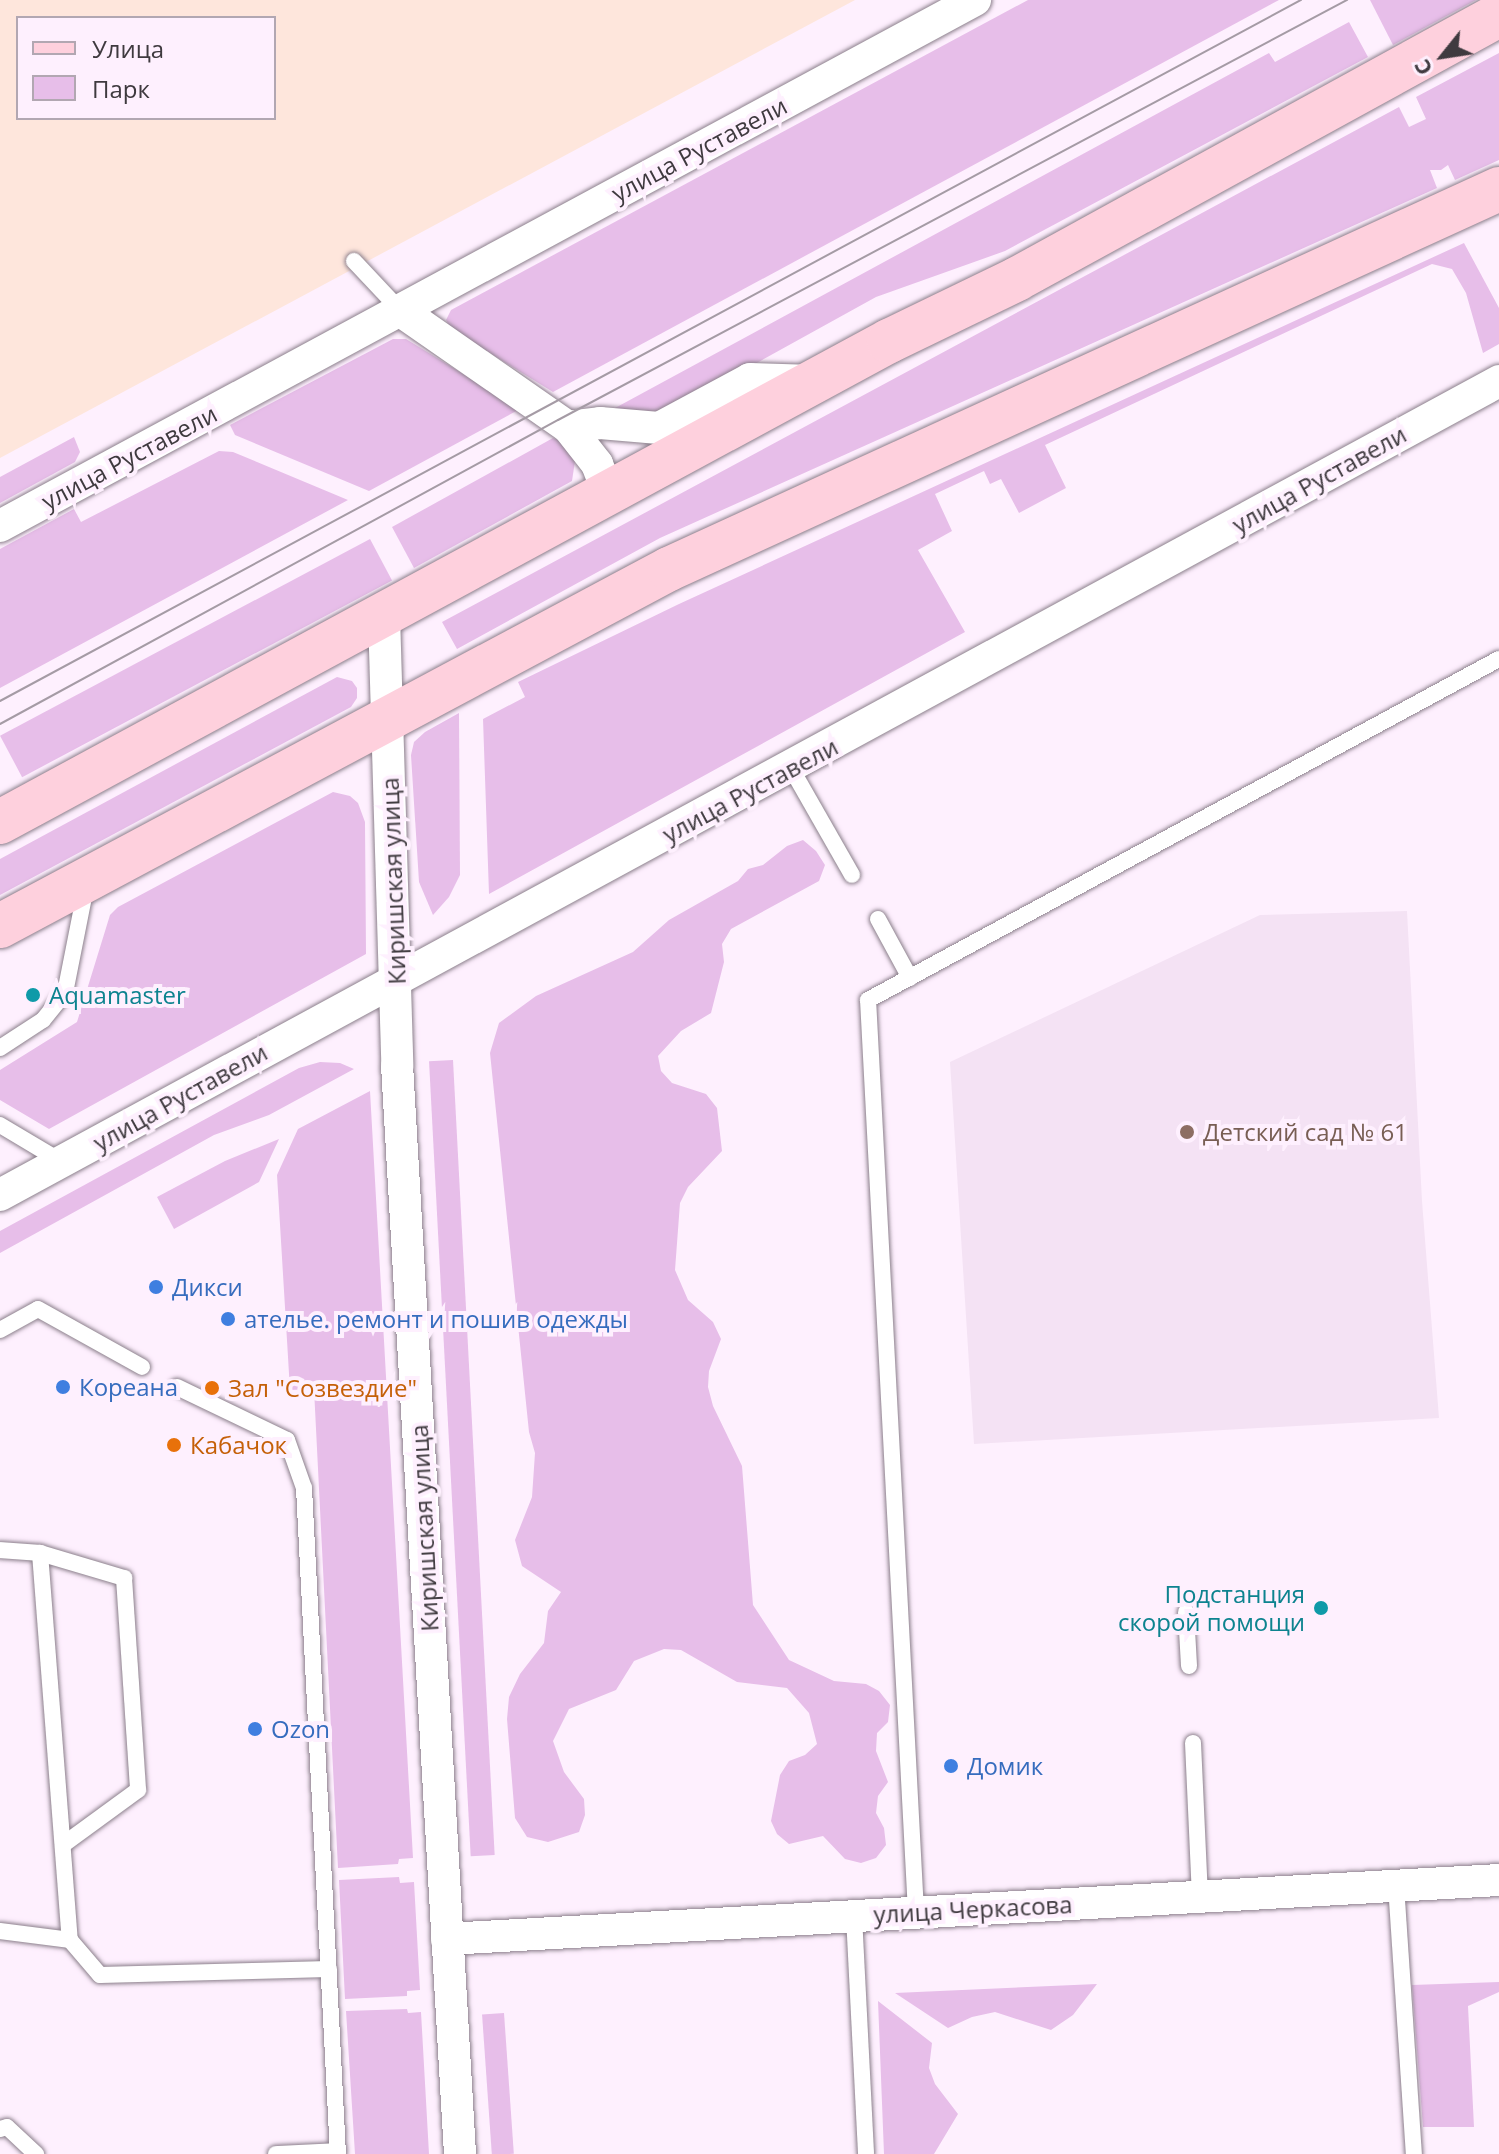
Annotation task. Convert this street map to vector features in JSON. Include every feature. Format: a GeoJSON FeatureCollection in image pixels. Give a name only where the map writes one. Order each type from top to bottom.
{"type":"FeatureCollection","features":[{"type":"Feature","properties":{"kind":"main road"},"geometry":{"type":"LineString","coordinates":[[0,822],[814,381],[1017,279],[1499,15]]}},
{"type":"Feature","properties":{"kind":"main road"},"geometry":{"type":"LineString","coordinates":[[0,926],[669,569],[1499,189]]}},
{"type":"Feature","properties":{"kind":"street","name":"улица Руставели"},"geometry":{"type":"LineString","coordinates":[[0,526],[975,0]]}},
{"type":"Feature","properties":{"kind":"street"},"geometry":{"type":"LineString","coordinates":[[401,311],[568,427],[597,464],[608,492]]}},
{"type":"Feature","properties":{"kind":"street"},"geometry":{"type":"LineString","coordinates":[[568,427],[600,423],[659,428],[750,379],[814,381]]}},
{"type":"Feature","properties":{"kind":"street","name":"улица Руставели"},"geometry":{"type":"LineString","coordinates":[[0,1195],[1499,381]]}},
{"type":"Feature","properties":{"kind":"street","name":"Киришская улица"},"geometry":{"type":"LineString","coordinates":[[384,615],[397,1065],[460,2154]]}},
{"type":"Feature","properties":{"kind":"street","name":"улица Черкасова"},"geometry":{"type":"LineString","coordinates":[[447,1939],[1499,1880]]}},
{"type":"Feature","properties":{"kind":"lane"},"geometry":{"type":"LineString","coordinates":[[354,261],[401,311]]}},
{"type":"Feature","properties":{"kind":"lane"},"geometry":{"type":"LineString","coordinates":[[916,1912],[868,1000],[1499,659]]}},
{"type":"Feature","properties":{"kind":"lane"},"geometry":{"type":"LineString","coordinates":[[791,768],[852,875]]}},
{"type":"Feature","properties":{"kind":"lane"},"geometry":{"type":"LineString","coordinates":[[0,1048],[43,1020],[65,993],[88,878]]}},
{"type":"Feature","properties":{"kind":"lane"},"geometry":{"type":"LineString","coordinates":[[878,919],[910,978]]}},
{"type":"Feature","properties":{"kind":"lane"},"geometry":{"type":"LineString","coordinates":[[0,1125],[62,1162]]}},
{"type":"Feature","properties":{"kind":"lane"},"geometry":{"type":"LineString","coordinates":[[0,1330],[38,1309],[142,1367]]}},
{"type":"Feature","properties":{"kind":"lane"},"geometry":{"type":"LineString","coordinates":[[177,1387],[287,1440],[304,1488],[338,2152],[276,2154]]}},
{"type":"Feature","properties":{"kind":"lane"},"geometry":{"type":"LineString","coordinates":[[0,1550],[40,1553],[124,1578],[138,1790],[64,1844]]}},
{"type":"Feature","properties":{"kind":"lane"},"geometry":{"type":"LineString","coordinates":[[40,1553],[70,1940],[100,1975],[329,1969]]}},
{"type":"Feature","properties":{"kind":"lane"},"geometry":{"type":"LineString","coordinates":[[1186,1612],[1189,1666]]}},
{"type":"Feature","properties":{"kind":"lane"},"geometry":{"type":"LineString","coordinates":[[1193,1743],[1200,1897]]}},
{"type":"Feature","properties":{"kind":"lane"},"geometry":{"type":"LineString","coordinates":[[1396,1885],[1414,2154]]}},
{"type":"Feature","properties":{"kind":"lane"},"geometry":{"type":"LineString","coordinates":[[854,1916],[866,2154]]}},
{"type":"Feature","properties":{"kind":"lane"},"geometry":{"type":"LineString","coordinates":[[0,1931],[70,1940]]}},
{"type":"Feature","properties":{"kind":"lane"},"geometry":{"type":"LineString","coordinates":[[0,2129],[7,2127],[36,2154]]}},
{"type":"Feature","properties":{"kind":"shaded area"},"geometry":{"type":"Polygon","coordinates":[[[0,0],[855,0],[0,458],[0,0]]]}},
{"type":"Feature","properties":{"kind":"shaded area","name":"Детский сад № 61"},"geometry":{"type":"Polygon","coordinates":[[[1407,911],[1422,1201],[1439,1418],[974,1444],[950,1062],[1260,915],[1407,911]]]}},
{"type":"Feature","properties":{"kind":"green space"},"geometry":{"type":"Polygon","coordinates":[[[1028,0],[1279,0],[553,392],[451,329],[446,320],[451,310],[1028,0]]]}},
{"type":"Feature","properties":{"kind":"green space"},"geometry":{"type":"Polygon","coordinates":[[[1370,0],[1476,0],[1393,45],[1370,0]]]}},
{"type":"Feature","properties":{"kind":"green space"},"geometry":{"type":"Polygon","coordinates":[[[1349,22],[1368,57],[1005,251],[876,297],[670,411],[604,414],[1269,53],[1275,62],[1349,22]]]}},
{"type":"Feature","properties":{"kind":"green space"},"geometry":{"type":"Polygon","coordinates":[[[1499,53],[1499,160],[1455,180],[1448,165],[1441,170],[1430,170],[1437,188],[660,538],[457,649],[442,622],[1399,107],[1409,127],[1426,119],[1416,97],[1499,53]]]}},
{"type":"Feature","properties":{"kind":"green space"},"geometry":{"type":"Polygon","coordinates":[[[1464,243],[1499,308],[1499,344],[1483,353],[1466,293],[1452,269],[1432,264],[1045,445],[1066,488],[1019,513],[1001,479],[990,484],[984,471],[935,494],[952,531],[918,550],[965,632],[489,894],[483,719],[525,697],[518,682],[679,604],[1464,243]]]}},
{"type":"Feature","properties":{"kind":"green space"},"geometry":{"type":"Polygon","coordinates":[[[393,339],[406,339],[520,409],[369,491],[235,435],[230,425],[393,339]]]}},
{"type":"Feature","properties":{"kind":"green space"},"geometry":{"type":"Polygon","coordinates":[[[74,437],[80,452],[75,462],[0,503],[0,477],[74,437]]]}},
{"type":"Feature","properties":{"kind":"green space"},"geometry":{"type":"Polygon","coordinates":[[[553,438],[563,442],[575,461],[572,481],[414,568],[392,527],[553,438]]]}},
{"type":"Feature","properties":{"kind":"green space"},"geometry":{"type":"Polygon","coordinates":[[[219,451],[233,452],[348,500],[0,688],[0,549],[74,509],[81,522],[219,451]]]}},
{"type":"Feature","properties":{"kind":"green space"},"geometry":{"type":"Polygon","coordinates":[[[370,539],[392,580],[22,777],[0,736],[370,539]]]}},
{"type":"Feature","properties":{"kind":"green space"},"geometry":{"type":"Polygon","coordinates":[[[337,677],[352,681],[357,688],[357,698],[351,707],[0,895],[0,859],[337,677]]]}},
{"type":"Feature","properties":{"kind":"green space"},"geometry":{"type":"Polygon","coordinates":[[[459,713],[460,875],[449,897],[433,915],[419,882],[411,755],[414,742],[425,732],[459,713]]]}},
{"type":"Feature","properties":{"kind":"green space"},"geometry":{"type":"Polygon","coordinates":[[[333,792],[350,796],[358,803],[365,822],[366,954],[49,1129],[0,1100],[0,1070],[77,1022],[110,915],[118,907],[333,792]]]}},
{"type":"Feature","properties":{"kind":"green space"},"geometry":{"type":"Polygon","coordinates":[[[803,840],[816,851],[825,865],[819,881],[731,929],[722,944],[724,962],[711,1013],[681,1031],[658,1056],[661,1071],[672,1083],[706,1094],[717,1108],[722,1151],[688,1187],[680,1203],[675,1270],[688,1300],[713,1322],[721,1339],[709,1371],[708,1387],[713,1406],[742,1466],[753,1605],[789,1660],[834,1681],[866,1684],[879,1691],[890,1705],[888,1722],[877,1733],[876,1751],[888,1782],[878,1796],[876,1813],[884,1828],[886,1845],[876,1858],[861,1863],[845,1859],[823,1836],[789,1844],[777,1834],[771,1821],[780,1775],[789,1761],[805,1755],[817,1744],[809,1713],[787,1688],[737,1682],[681,1650],[664,1649],[634,1661],[616,1690],[569,1709],[553,1741],[564,1772],[584,1799],[585,1815],[579,1832],[548,1842],[527,1837],[515,1818],[507,1719],[509,1697],[520,1674],[544,1643],[548,1611],[561,1592],[522,1566],[515,1540],[532,1497],[535,1453],[529,1432],[490,1053],[499,1023],[536,996],[633,952],[669,920],[738,881],[748,869],[763,865],[787,846],[803,840]]]}},
{"type":"Feature","properties":{"kind":"green space"},"geometry":{"type":"Polygon","coordinates":[[[453,1060],[495,1855],[471,1856],[429,1061],[453,1060]]]}},
{"type":"Feature","properties":{"kind":"green space"},"geometry":{"type":"Polygon","coordinates":[[[320,1062],[340,1063],[354,1069],[269,1115],[214,1135],[0,1253],[0,1231],[299,1068],[320,1062]]]}},
{"type":"Feature","properties":{"kind":"green space"},"geometry":{"type":"Polygon","coordinates":[[[370,1091],[413,1858],[399,1859],[398,1864],[338,1868],[314,1389],[290,1390],[277,1175],[298,1129],[370,1091]]]}},
{"type":"Feature","properties":{"kind":"green space"},"geometry":{"type":"Polygon","coordinates":[[[279,1139],[259,1182],[174,1229],[157,1197],[225,1161],[279,1139]]]}},
{"type":"Feature","properties":{"kind":"green space"},"geometry":{"type":"Polygon","coordinates":[[[399,1877],[400,1883],[414,1882],[420,1990],[407,1991],[407,1996],[345,1999],[339,1880],[399,1877]]]}},
{"type":"Feature","properties":{"kind":"green space"},"geometry":{"type":"Polygon","coordinates":[[[1499,1982],[1499,1992],[1468,2006],[1474,2127],[1423,2127],[1412,1985],[1499,1982]]]}},
{"type":"Feature","properties":{"kind":"green space"},"geometry":{"type":"Polygon","coordinates":[[[1097,1984],[1073,2015],[1051,2030],[995,2012],[972,2017],[948,2028],[895,1993],[1097,1984]]]}},
{"type":"Feature","properties":{"kind":"green space"},"geometry":{"type":"Polygon","coordinates":[[[878,2001],[932,2043],[929,2068],[935,2084],[958,2114],[934,2154],[884,2154],[878,2001]]]}},
{"type":"Feature","properties":{"kind":"green space"},"geometry":{"type":"Polygon","coordinates":[[[407,2009],[408,2013],[421,2012],[429,2154],[355,2154],[346,2011],[407,2009]]]}},
{"type":"Feature","properties":{"kind":"green space"},"geometry":{"type":"Polygon","coordinates":[[[504,2013],[514,2154],[492,2154],[482,2015],[504,2013]]]}},
{"type":"Feature","properties":{"kind":"tram line"},"geometry":{"type":"LineString","coordinates":[[0,701],[1301,0]]}},
{"type":"Feature","properties":{"kind":"tram line"},"geometry":{"type":"LineString","coordinates":[[0,724],[558,420],[1347,0]]}},
{"type":"Feature","properties":{"kind":"place","name":"Aquamaster"},"geometry":{"type":"Point","coordinates":[33,995]}},
{"type":"Feature","properties":{"kind":"place","name":"Детский сад № 61"},"geometry":{"type":"Point","coordinates":[1187,1132]}},
{"type":"Feature","properties":{"kind":"place","name":"Дикси"},"geometry":{"type":"Point","coordinates":[156,1287]}},
{"type":"Feature","properties":{"kind":"place","name":"ателье. ремонт и пошив одежды"},"geometry":{"type":"Point","coordinates":[228,1319]}},
{"type":"Feature","properties":{"kind":"place","name":"Кореана"},"geometry":{"type":"Point","coordinates":[63,1387]}},
{"type":"Feature","properties":{"kind":"place","name":"Зал \"Созвездие\""},"geometry":{"type":"Point","coordinates":[212,1388]}},
{"type":"Feature","properties":{"kind":"place","name":"Кабачок"},"geometry":{"type":"Point","coordinates":[174,1445]}},
{"type":"Feature","properties":{"kind":"place","name":"Подстанция скорой помощи"},"geometry":{"type":"Point","coordinates":[1321,1608]}},
{"type":"Feature","properties":{"kind":"place","name":"Ozon"},"geometry":{"type":"Point","coordinates":[255,1729]}},
{"type":"Feature","properties":{"kind":"place","name":"Домик"},"geometry":{"type":"Point","coordinates":[951,1766]}}]}
